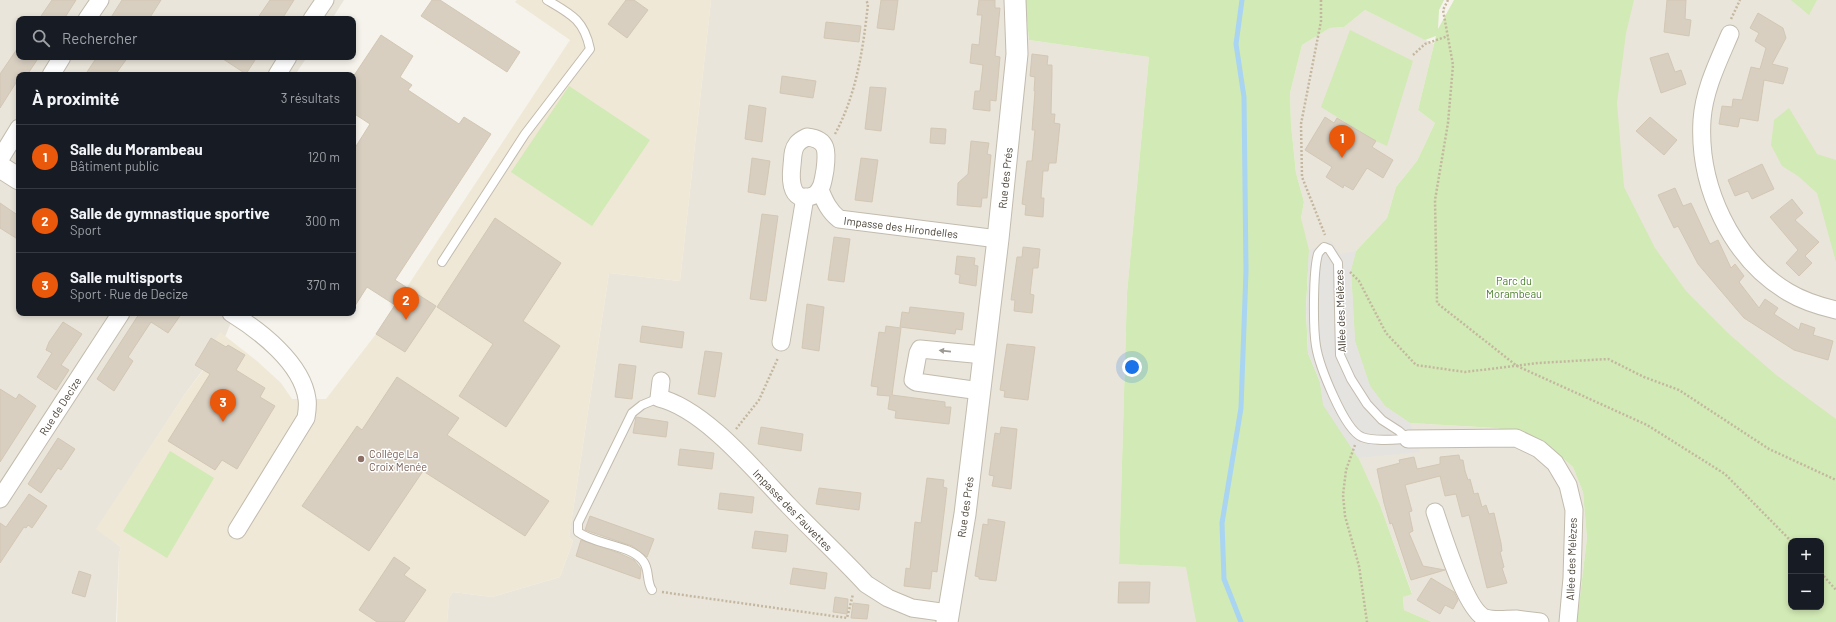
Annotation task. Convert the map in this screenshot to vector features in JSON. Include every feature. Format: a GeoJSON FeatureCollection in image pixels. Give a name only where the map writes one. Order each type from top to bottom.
{"type":"FeatureCollection","features":[{"type":"Feature","properties":{"kind":"street"},"geometry":{"type":"LineString","coordinates":[[89,16],[100,0]]}},
{"type":"Feature","properties":{"kind":"street"},"geometry":{"type":"LineString","coordinates":[[314,16],[325,0]]}},
{"type":"Feature","properties":{"kind":"street","name":"Rue des Prés"},"geometry":{"type":"LineString","coordinates":[[948,618],[965,514],[998,240],[1017,54],[1015,0]]}},
{"type":"Feature","properties":{"kind":"street"},"geometry":{"type":"LineString","coordinates":[[1730,34],[1710,82],[1705,100],[1702,121],[1705,164],[1718,211],[1732,235],[1765,276],[1788,292],[1813,304],[1836,310]]}},
{"type":"Feature","properties":{"kind":"street"},"geometry":{"type":"LineString","coordinates":[[53,72],[60,60]]}},
{"type":"Feature","properties":{"kind":"street"},"geometry":{"type":"LineString","coordinates":[[279,72],[286,60]]}},
{"type":"Feature","properties":{"kind":"street"},"geometry":{"type":"LineString","coordinates":[[0,159],[16,133]]}},
{"type":"Feature","properties":{"kind":"street"},"geometry":{"type":"LineString","coordinates":[[807,138],[815,138],[825,147],[826,158],[823,185],[820,190],[815,195],[805,197],[798,195],[793,190],[791,185],[794,150],[796,145],[801,140],[807,138]]}},
{"type":"Feature","properties":{"kind":"street"},"geometry":{"type":"LineString","coordinates":[[0,167],[16,177]]}},
{"type":"Feature","properties":{"kind":"street","name":"Impasse des Hirondelles"},"geometry":{"type":"LineString","coordinates":[[820,190],[827,206],[839,219],[998,240]]}},
{"type":"Feature","properties":{"kind":"street"},"geometry":{"type":"LineString","coordinates":[[781,342],[805,197]]}},
{"type":"Feature","properties":{"kind":"street","name":"Rue de Decize"},"geometry":{"type":"LineString","coordinates":[[0,499],[119,316]]}},
{"type":"Feature","properties":{"kind":"street"},"geometry":{"type":"LineString","coordinates":[[237,530],[306,418],[308,399],[298,373],[280,349],[238,316]]}},
{"type":"Feature","properties":{"kind":"street"},"geometry":{"type":"LineString","coordinates":[[980,391],[916,382],[913,380],[920,349],[984,356]]}},
{"type":"Feature","properties":{"kind":"street","name":"Impasse des Fauvettes"},"geometry":{"type":"LineString","coordinates":[[660,390],[668,400],[689,411],[726,442],[863,580],[888,598],[912,608],[948,618]]}},
{"type":"Feature","properties":{"kind":"street","name":"Allée des Mélèzes"},"geometry":{"type":"LineString","coordinates":[[1408,439],[1516,438],[1539,449],[1555,463],[1568,485],[1574,510],[1572,578],[1568,622]]}},
{"type":"Feature","properties":{"kind":"street"},"geometry":{"type":"LineString","coordinates":[[1435,512],[1454,566],[1474,608],[1484,617],[1497,620],[1515,619],[1540,622]]}},
{"type":"Feature","properties":{"kind":"lane"},"geometry":{"type":"LineString","coordinates":[[442,262],[524,134],[590,49],[588,37],[575,17],[547,0]]}},
{"type":"Feature","properties":{"kind":"lane","name":"Allée des Mélèzes"},"geometry":{"type":"LineString","coordinates":[[1324,247],[1329,249],[1338,263],[1340,355],[1351,379],[1367,404],[1382,420],[1408,439],[1379,439],[1361,437],[1346,423],[1333,396],[1316,347],[1316,268],[1318,253],[1324,247]]}},
{"type":"Feature","properties":{"kind":"lane"},"geometry":{"type":"LineString","coordinates":[[652,590],[650,587],[647,569],[643,561],[633,553],[586,538],[578,532],[578,523],[632,413],[660,390]]}},
{"type":"Feature","properties":{"kind":"path"},"geometry":{"type":"LineString","coordinates":[[825,147],[841,122],[860,69],[868,4],[866,0]]}},
{"type":"Feature","properties":{"kind":"path"},"geometry":{"type":"LineString","coordinates":[[1321,0],[1321,21],[1301,124],[1302,177],[1329,249]]}},
{"type":"Feature","properties":{"kind":"path"},"geometry":{"type":"LineString","coordinates":[[1448,0],[1443,10],[1453,65],[1448,123],[1435,200],[1437,303],[1517,366],[1647,425],[1725,474],[1788,538]]}},
{"type":"Feature","properties":{"kind":"path"},"geometry":{"type":"LineString","coordinates":[[1413,55],[1425,44],[1448,36]]}},
{"type":"Feature","properties":{"kind":"path"},"geometry":{"type":"LineString","coordinates":[[1349,271],[1359,281],[1386,333],[1416,365],[1465,372],[1517,366],[1608,359],[1644,377],[1679,390],[1769,449],[1836,480]]}},
{"type":"Feature","properties":{"kind":"path"},"geometry":{"type":"LineString","coordinates":[[726,442],[759,400],[777,359],[781,342]]}},
{"type":"Feature","properties":{"kind":"path"},"geometry":{"type":"LineString","coordinates":[[1361,437],[1355,444],[1346,470],[1343,495],[1345,516],[1359,566],[1367,622]]}},
{"type":"Feature","properties":{"kind":"path"},"geometry":{"type":"LineString","coordinates":[[1822,574],[1836,590]]}},
{"type":"Feature","properties":{"kind":"path"},"geometry":{"type":"LineString","coordinates":[[652,590],[847,618],[853,593],[863,580]]}},
{"type":"Feature","properties":{"kind":"shaded area"},"geometry":{"type":"Polygon","coordinates":[[[0,0],[344,0],[334,16],[16,16],[16,60],[305,60],[297,72],[16,72],[16,316],[234,316],[222,344],[185,394],[97,529],[121,547],[119,554],[116,622],[0,622],[0,0]]]}},
{"type":"Feature","properties":{"kind":"shaded area","name":"Collège La Croix Menée"},"geometry":{"type":"Polygon","coordinates":[[[517,0],[711,0],[680,281],[609,273],[569,537],[573,541],[560,577],[492,597],[453,592],[449,598],[447,622],[117,622],[119,554],[121,547],[96,529],[185,394],[217,352],[222,344],[215,340],[220,332],[257,361],[281,383],[292,399],[326,399],[376,334],[570,40],[515,2],[517,0]]]}},
{"type":"Feature","properties":{"kind":"shaded area"},"geometry":{"type":"Polygon","coordinates":[[[711,0],[1025,0],[1029,40],[1149,57],[1127,293],[1119,564],[1187,567],[1196,622],[447,622],[449,598],[453,592],[492,597],[560,577],[573,541],[569,537],[609,273],[680,281],[711,0]]]}},
{"type":"Feature","properties":{"kind":"shaded area"},"geometry":{"type":"Polygon","coordinates":[[[1499,0],[1836,0],[1836,566],[1824,546],[1824,538],[1819,538],[1499,0]]]}},
{"type":"Feature","properties":{"kind":"shaded area"},"geometry":{"type":"Polygon","coordinates":[[[1365,10],[1434,44],[1418,110],[1435,123],[1417,161],[1396,187],[1387,218],[1356,251],[1410,423],[1496,428],[1518,433],[1548,445],[1573,467],[1583,492],[1587,538],[1577,622],[1432,622],[1404,610],[1403,597],[1412,593],[1380,505],[1358,458],[1323,405],[1301,218],[1304,202],[1296,173],[1291,125],[1290,93],[1302,45],[1330,28],[1344,27],[1365,10]]]}},
{"type":"Feature","properties":{"kind":"shaded area"},"geometry":{"type":"Polygon","coordinates":[[[1331,241],[1340,254],[1356,251],[1351,270],[1355,341],[1370,386],[1385,406],[1410,423],[1420,452],[1358,458],[1323,405],[1320,382],[1308,353],[1306,309],[1309,250],[1331,241]]]}},
{"type":"Feature","properties":{"kind":"green space","name":"Parc du Morambeau"},"geometry":{"type":"Polygon","coordinates":[[[1025,0],[1444,0],[1439,10],[1438,29],[1454,0],[1634,0],[1626,33],[1617,103],[1624,187],[1655,248],[1686,291],[1729,334],[1775,374],[1836,419],[1836,622],[1577,622],[1587,538],[1583,492],[1573,467],[1548,445],[1518,433],[1496,428],[1410,423],[1385,406],[1370,386],[1355,341],[1351,270],[1356,251],[1387,218],[1396,187],[1417,161],[1435,123],[1418,110],[1436,36],[1425,40],[1365,10],[1344,27],[1330,28],[1302,45],[1290,93],[1291,125],[1296,173],[1304,202],[1301,218],[1309,250],[1306,309],[1308,353],[1320,382],[1323,400],[1358,457],[1380,505],[1412,594],[1403,597],[1404,610],[1432,622],[1196,622],[1186,567],[1119,564],[1127,293],[1149,57],[1029,40],[1025,0]]]}},
{"type":"Feature","properties":{"kind":"green space"},"geometry":{"type":"Polygon","coordinates":[[[1791,0],[1817,0],[1809,15],[1791,0]]]}},
{"type":"Feature","properties":{"kind":"green space"},"geometry":{"type":"Polygon","coordinates":[[[1350,30],[1413,61],[1387,146],[1376,141],[1321,107],[1350,30]]]}},
{"type":"Feature","properties":{"kind":"green space"},"geometry":{"type":"Polygon","coordinates":[[[569,86],[650,140],[592,226],[511,172],[569,86]]]}},
{"type":"Feature","properties":{"kind":"green space"},"geometry":{"type":"Polygon","coordinates":[[[1789,108],[1817,154],[1836,160],[1836,262],[1817,193],[1798,176],[1782,166],[1771,145],[1774,120],[1789,108]]]}},
{"type":"Feature","properties":{"kind":"green space"},"geometry":{"type":"Polygon","coordinates":[[[170,451],[214,478],[167,558],[123,531],[170,451]]]}},
{"type":"Feature","properties":{"kind":"building"},"geometry":{"type":"Polygon","coordinates":[[[52,0],[76,0],[66,16],[41,16],[52,0]]]}},
{"type":"Feature","properties":{"kind":"building"},"geometry":{"type":"Polygon","coordinates":[[[122,0],[161,0],[151,16],[112,16],[122,0]]]}},
{"type":"Feature","properties":{"kind":"building"},"geometry":{"type":"Polygon","coordinates":[[[270,0],[294,0],[284,16],[259,16],[270,0]]]}},
{"type":"Feature","properties":{"kind":"building"},"geometry":{"type":"Polygon","coordinates":[[[432,0],[440,0],[520,52],[507,72],[421,16],[432,0]]]}},
{"type":"Feature","properties":{"kind":"building"},"geometry":{"type":"Polygon","coordinates":[[[626,0],[634,0],[648,10],[627,38],[608,24],[626,0]]]}},
{"type":"Feature","properties":{"kind":"building"},"geometry":{"type":"Polygon","coordinates":[[[881,0],[898,0],[894,30],[877,28],[881,0]]]}},
{"type":"Feature","properties":{"kind":"building"},"geometry":{"type":"Polygon","coordinates":[[[979,0],[995,0],[995,8],[1000,8],[995,56],[1000,57],[996,101],[990,100],[990,111],[973,109],[975,91],[980,91],[983,65],[970,63],[972,44],[979,45],[982,15],[977,15],[979,0]]]}},
{"type":"Feature","properties":{"kind":"building"},"geometry":{"type":"Polygon","coordinates":[[[1667,0],[1686,0],[1685,19],[1691,20],[1689,36],[1664,32],[1667,0]]]}},
{"type":"Feature","properties":{"kind":"building"},"geometry":{"type":"Polygon","coordinates":[[[1758,13],[1783,28],[1786,38],[1772,64],[1788,68],[1783,84],[1764,80],[1758,121],[1740,118],[1738,127],[1719,124],[1722,106],[1732,107],[1733,99],[1742,100],[1751,67],[1760,69],[1766,48],[1755,41],[1759,33],[1750,28],[1758,13]]]}},
{"type":"Feature","properties":{"kind":"building"},"geometry":{"type":"Polygon","coordinates":[[[826,22],[861,26],[859,42],[824,38],[826,22]]]}},
{"type":"Feature","properties":{"kind":"building"},"geometry":{"type":"Polygon","coordinates":[[[381,35],[413,56],[400,77],[412,85],[408,90],[459,124],[464,117],[491,134],[395,280],[436,306],[405,352],[376,334],[395,305],[367,287],[356,304],[356,146],[370,124],[356,115],[356,72],[381,35]]]}},
{"type":"Feature","properties":{"kind":"building"},"geometry":{"type":"Polygon","coordinates":[[[16,50],[16,60],[37,60],[29,72],[16,72],[16,83],[0,108],[0,74],[16,50]]]}},
{"type":"Feature","properties":{"kind":"building"},"geometry":{"type":"Polygon","coordinates":[[[1668,53],[1675,72],[1681,70],[1686,84],[1661,93],[1650,58],[1668,53]]]}},
{"type":"Feature","properties":{"kind":"building"},"geometry":{"type":"Polygon","coordinates":[[[1032,54],[1048,56],[1047,65],[1052,65],[1051,114],[1055,114],[1054,123],[1060,124],[1056,163],[1049,163],[1048,171],[1043,171],[1041,198],[1044,198],[1043,217],[1025,215],[1026,205],[1022,204],[1027,161],[1032,161],[1035,130],[1032,130],[1035,77],[1030,76],[1032,54]]]}},
{"type":"Feature","properties":{"kind":"building"},"geometry":{"type":"Polygon","coordinates":[[[95,60],[126,60],[117,72],[87,72],[95,60]]]}},
{"type":"Feature","properties":{"kind":"building"},"geometry":{"type":"Polygon","coordinates":[[[225,60],[255,60],[247,72],[243,72],[225,60]]]}},
{"type":"Feature","properties":{"kind":"building"},"geometry":{"type":"Polygon","coordinates":[[[782,76],[816,81],[813,98],[780,93],[782,76]]]}},
{"type":"Feature","properties":{"kind":"building"},"geometry":{"type":"Polygon","coordinates":[[[870,87],[886,88],[881,131],[865,129],[870,87]]]}},
{"type":"Feature","properties":{"kind":"building"},"geometry":{"type":"Polygon","coordinates":[[[749,105],[766,108],[762,142],[745,139],[749,105]]]}},
{"type":"Feature","properties":{"kind":"building"},"geometry":{"type":"Polygon","coordinates":[[[1325,117],[1334,123],[1337,118],[1376,141],[1372,147],[1393,160],[1383,178],[1367,168],[1353,190],[1344,185],[1343,188],[1326,177],[1332,167],[1305,150],[1325,117]]]}},
{"type":"Feature","properties":{"kind":"building"},"geometry":{"type":"Polygon","coordinates":[[[1650,117],[1677,140],[1664,155],[1636,131],[1650,117]]]}},
{"type":"Feature","properties":{"kind":"building"},"geometry":{"type":"Polygon","coordinates":[[[931,128],[946,129],[945,144],[930,143],[931,128]]]}},
{"type":"Feature","properties":{"kind":"building"},"geometry":{"type":"Polygon","coordinates":[[[971,141],[989,143],[987,154],[991,155],[987,198],[982,198],[981,207],[957,205],[958,183],[968,174],[971,141]]]}},
{"type":"Feature","properties":{"kind":"building"},"geometry":{"type":"Polygon","coordinates":[[[752,158],[770,161],[765,195],[748,192],[752,158]]]}},
{"type":"Feature","properties":{"kind":"building"},"geometry":{"type":"Polygon","coordinates":[[[861,158],[878,160],[872,202],[855,200],[861,158]]]}},
{"type":"Feature","properties":{"kind":"building"},"geometry":{"type":"Polygon","coordinates":[[[1762,164],[1774,189],[1752,199],[1748,191],[1735,196],[1728,180],[1762,164]]]}},
{"type":"Feature","properties":{"kind":"building"},"geometry":{"type":"Polygon","coordinates":[[[1675,188],[1683,206],[1691,203],[1710,244],[1718,240],[1731,268],[1735,264],[1744,276],[1739,282],[1759,308],[1765,299],[1778,308],[1774,314],[1799,330],[1801,323],[1815,328],[1813,335],[1833,341],[1828,360],[1794,350],[1744,318],[1698,264],[1678,226],[1674,228],[1658,195],[1675,188]]]}},
{"type":"Feature","properties":{"kind":"building"},"geometry":{"type":"Polygon","coordinates":[[[1792,199],[1803,213],[1795,220],[1819,242],[1805,256],[1812,263],[1799,276],[1786,263],[1798,250],[1770,217],[1792,199]]]}},
{"type":"Feature","properties":{"kind":"building"},"geometry":{"type":"Polygon","coordinates":[[[0,203],[16,214],[16,238],[0,228],[0,203]]]}},
{"type":"Feature","properties":{"kind":"building"},"geometry":{"type":"Polygon","coordinates":[[[762,214],[778,216],[766,301],[750,299],[762,214]]]}},
{"type":"Feature","properties":{"kind":"building"},"geometry":{"type":"Polygon","coordinates":[[[495,218],[561,263],[523,321],[560,346],[506,427],[459,396],[493,344],[437,307],[495,218]]]}},
{"type":"Feature","properties":{"kind":"building"},"geometry":{"type":"Polygon","coordinates":[[[834,237],[850,239],[844,282],[828,280],[834,237]]]}},
{"type":"Feature","properties":{"kind":"building"},"geometry":{"type":"Polygon","coordinates":[[[1023,247],[1040,249],[1038,268],[1033,268],[1030,294],[1034,295],[1032,313],[1014,311],[1015,300],[1011,300],[1017,257],[1022,257],[1023,247]]]}},
{"type":"Feature","properties":{"kind":"building"},"geometry":{"type":"Polygon","coordinates":[[[957,256],[975,258],[974,265],[978,266],[976,286],[959,283],[960,275],[955,274],[957,256]]]}},
{"type":"Feature","properties":{"kind":"building"},"geometry":{"type":"Polygon","coordinates":[[[807,304],[824,307],[819,351],[802,348],[807,304]]]}},
{"type":"Feature","properties":{"kind":"building"},"geometry":{"type":"Polygon","coordinates":[[[910,307],[964,313],[962,330],[956,329],[955,334],[900,327],[902,312],[909,313],[910,307]]]}},
{"type":"Feature","properties":{"kind":"building"},"geometry":{"type":"Polygon","coordinates":[[[138,316],[180,316],[168,333],[151,322],[128,357],[133,361],[114,391],[97,379],[138,316]]]}},
{"type":"Feature","properties":{"kind":"building"},"geometry":{"type":"Polygon","coordinates":[[[63,322],[82,334],[61,365],[69,370],[56,390],[37,377],[52,353],[46,350],[49,342],[63,322]]]}},
{"type":"Feature","properties":{"kind":"building"},"geometry":{"type":"Polygon","coordinates":[[[642,326],[684,332],[682,348],[640,342],[642,326]]]}},
{"type":"Feature","properties":{"kind":"building"},"geometry":{"type":"Polygon","coordinates":[[[886,326],[901,328],[892,395],[945,402],[945,407],[951,407],[949,424],[895,418],[896,411],[888,409],[890,396],[877,395],[878,387],[871,386],[879,332],[885,333],[886,326]]]}},
{"type":"Feature","properties":{"kind":"building"},"geometry":{"type":"Polygon","coordinates":[[[211,338],[226,347],[228,345],[245,355],[236,370],[265,388],[260,397],[275,406],[237,469],[222,460],[215,470],[168,441],[210,374],[195,365],[211,338]]]}},
{"type":"Feature","properties":{"kind":"building"},"geometry":{"type":"Polygon","coordinates":[[[1007,344],[1035,347],[1028,400],[1004,397],[1005,391],[1000,390],[1007,344]]]}},
{"type":"Feature","properties":{"kind":"building"},"geometry":{"type":"Polygon","coordinates":[[[705,351],[722,353],[715,397],[698,394],[705,351]]]}},
{"type":"Feature","properties":{"kind":"building"},"geometry":{"type":"Polygon","coordinates":[[[619,364],[636,366],[632,399],[615,397],[619,364]]]}},
{"type":"Feature","properties":{"kind":"building"},"geometry":{"type":"Polygon","coordinates":[[[397,377],[459,418],[447,435],[549,501],[525,536],[423,471],[369,551],[302,506],[357,426],[362,430],[397,377]]]}},
{"type":"Feature","properties":{"kind":"building"},"geometry":{"type":"Polygon","coordinates":[[[0,389],[16,399],[19,394],[36,406],[0,462],[0,389]]]}},
{"type":"Feature","properties":{"kind":"building"},"geometry":{"type":"Polygon","coordinates":[[[636,417],[668,422],[666,437],[633,433],[636,417]]]}},
{"type":"Feature","properties":{"kind":"building"},"geometry":{"type":"Polygon","coordinates":[[[761,427],[803,434],[801,451],[758,444],[761,427]]]}},
{"type":"Feature","properties":{"kind":"building"},"geometry":{"type":"Polygon","coordinates":[[[1001,427],[1017,429],[1011,489],[992,486],[994,476],[989,475],[995,433],[1000,434],[1001,427]]]}},
{"type":"Feature","properties":{"kind":"building"},"geometry":{"type":"Polygon","coordinates":[[[58,438],[75,449],[61,470],[58,468],[41,493],[28,484],[58,438]]]}},
{"type":"Feature","properties":{"kind":"building"},"geometry":{"type":"Polygon","coordinates":[[[680,449],[714,453],[712,469],[678,465],[680,449]]]}},
{"type":"Feature","properties":{"kind":"building"},"geometry":{"type":"Polygon","coordinates":[[[1459,455],[1460,460],[1463,460],[1465,471],[1468,480],[1470,479],[1474,494],[1478,493],[1482,507],[1486,505],[1489,514],[1494,513],[1501,543],[1502,551],[1500,552],[1504,567],[1502,568],[1507,583],[1487,588],[1469,515],[1462,517],[1456,494],[1445,496],[1440,476],[1405,485],[1412,511],[1409,512],[1413,531],[1409,533],[1423,566],[1445,570],[1411,580],[1392,523],[1390,524],[1377,469],[1400,463],[1399,460],[1414,457],[1417,469],[1440,464],[1440,457],[1459,455]]]}},
{"type":"Feature","properties":{"kind":"building"},"geometry":{"type":"Polygon","coordinates":[[[927,478],[944,480],[943,487],[947,488],[937,572],[932,571],[930,589],[904,586],[906,568],[910,569],[915,522],[921,523],[927,478]]]}},
{"type":"Feature","properties":{"kind":"building"},"geometry":{"type":"Polygon","coordinates":[[[819,488],[861,493],[859,510],[816,504],[819,488]]]}},
{"type":"Feature","properties":{"kind":"building"},"geometry":{"type":"Polygon","coordinates":[[[720,493],[754,497],[752,513],[718,509],[720,493]]]}},
{"type":"Feature","properties":{"kind":"building"},"geometry":{"type":"Polygon","coordinates":[[[29,494],[47,506],[32,528],[28,525],[26,528],[24,527],[0,563],[0,523],[6,527],[29,494]]]}},
{"type":"Feature","properties":{"kind":"building"},"geometry":{"type":"Polygon","coordinates":[[[590,516],[654,539],[647,557],[632,546],[585,530],[590,516]]]}},
{"type":"Feature","properties":{"kind":"building"},"geometry":{"type":"Polygon","coordinates":[[[988,519],[1005,522],[996,581],[979,579],[979,577],[975,576],[983,524],[988,525],[988,519]]]}},
{"type":"Feature","properties":{"kind":"building"},"geometry":{"type":"Polygon","coordinates":[[[755,531],[788,535],[786,552],[752,548],[755,531]]]}},
{"type":"Feature","properties":{"kind":"building"},"geometry":{"type":"Polygon","coordinates":[[[581,540],[619,553],[634,560],[641,569],[640,579],[576,556],[581,540]]]}},
{"type":"Feature","properties":{"kind":"building"},"geometry":{"type":"Polygon","coordinates":[[[394,557],[410,568],[404,575],[426,590],[404,622],[377,622],[359,610],[394,557]]]}},
{"type":"Feature","properties":{"kind":"building"},"geometry":{"type":"Polygon","coordinates":[[[793,568],[827,573],[825,589],[790,584],[793,568]]]}},
{"type":"Feature","properties":{"kind":"building"},"geometry":{"type":"Polygon","coordinates":[[[79,571],[91,575],[85,597],[72,593],[79,571]]]}},
{"type":"Feature","properties":{"kind":"building"},"geometry":{"type":"Polygon","coordinates":[[[1431,578],[1454,592],[1458,600],[1453,609],[1445,605],[1440,614],[1417,600],[1431,578]]]}},
{"type":"Feature","properties":{"kind":"building"},"geometry":{"type":"Polygon","coordinates":[[[1119,582],[1150,582],[1149,603],[1118,603],[1119,582]]]}},
{"type":"Feature","properties":{"kind":"building"},"geometry":{"type":"Polygon","coordinates":[[[835,597],[848,599],[847,614],[833,612],[835,597]]]}},
{"type":"Feature","properties":{"kind":"building"},"geometry":{"type":"Polygon","coordinates":[[[853,603],[869,605],[867,619],[851,618],[853,603]]]}},
{"type":"Feature","properties":{"kind":"waterway"},"geometry":{"type":"LineString","coordinates":[[1241,622],[1224,579],[1222,523],[1241,408],[1246,271],[1244,97],[1236,44],[1242,0]]}},
{"type":"Feature","properties":{"kind":"place","name":"Salle du Morambeau"},"geometry":{"type":"Point","coordinates":[1342,158]}},
{"type":"Feature","properties":{"kind":"place","name":"Salle de gymnastique sportive"},"geometry":{"type":"Point","coordinates":[406,320]}},
{"type":"Feature","properties":{"kind":"place","name":"Salle multisports"},"geometry":{"type":"Point","coordinates":[223,422]}},
{"type":"Feature","properties":{"kind":"place","name":"Collège La Croix Menée"},"geometry":{"type":"Point","coordinates":[361,459]}}]}
